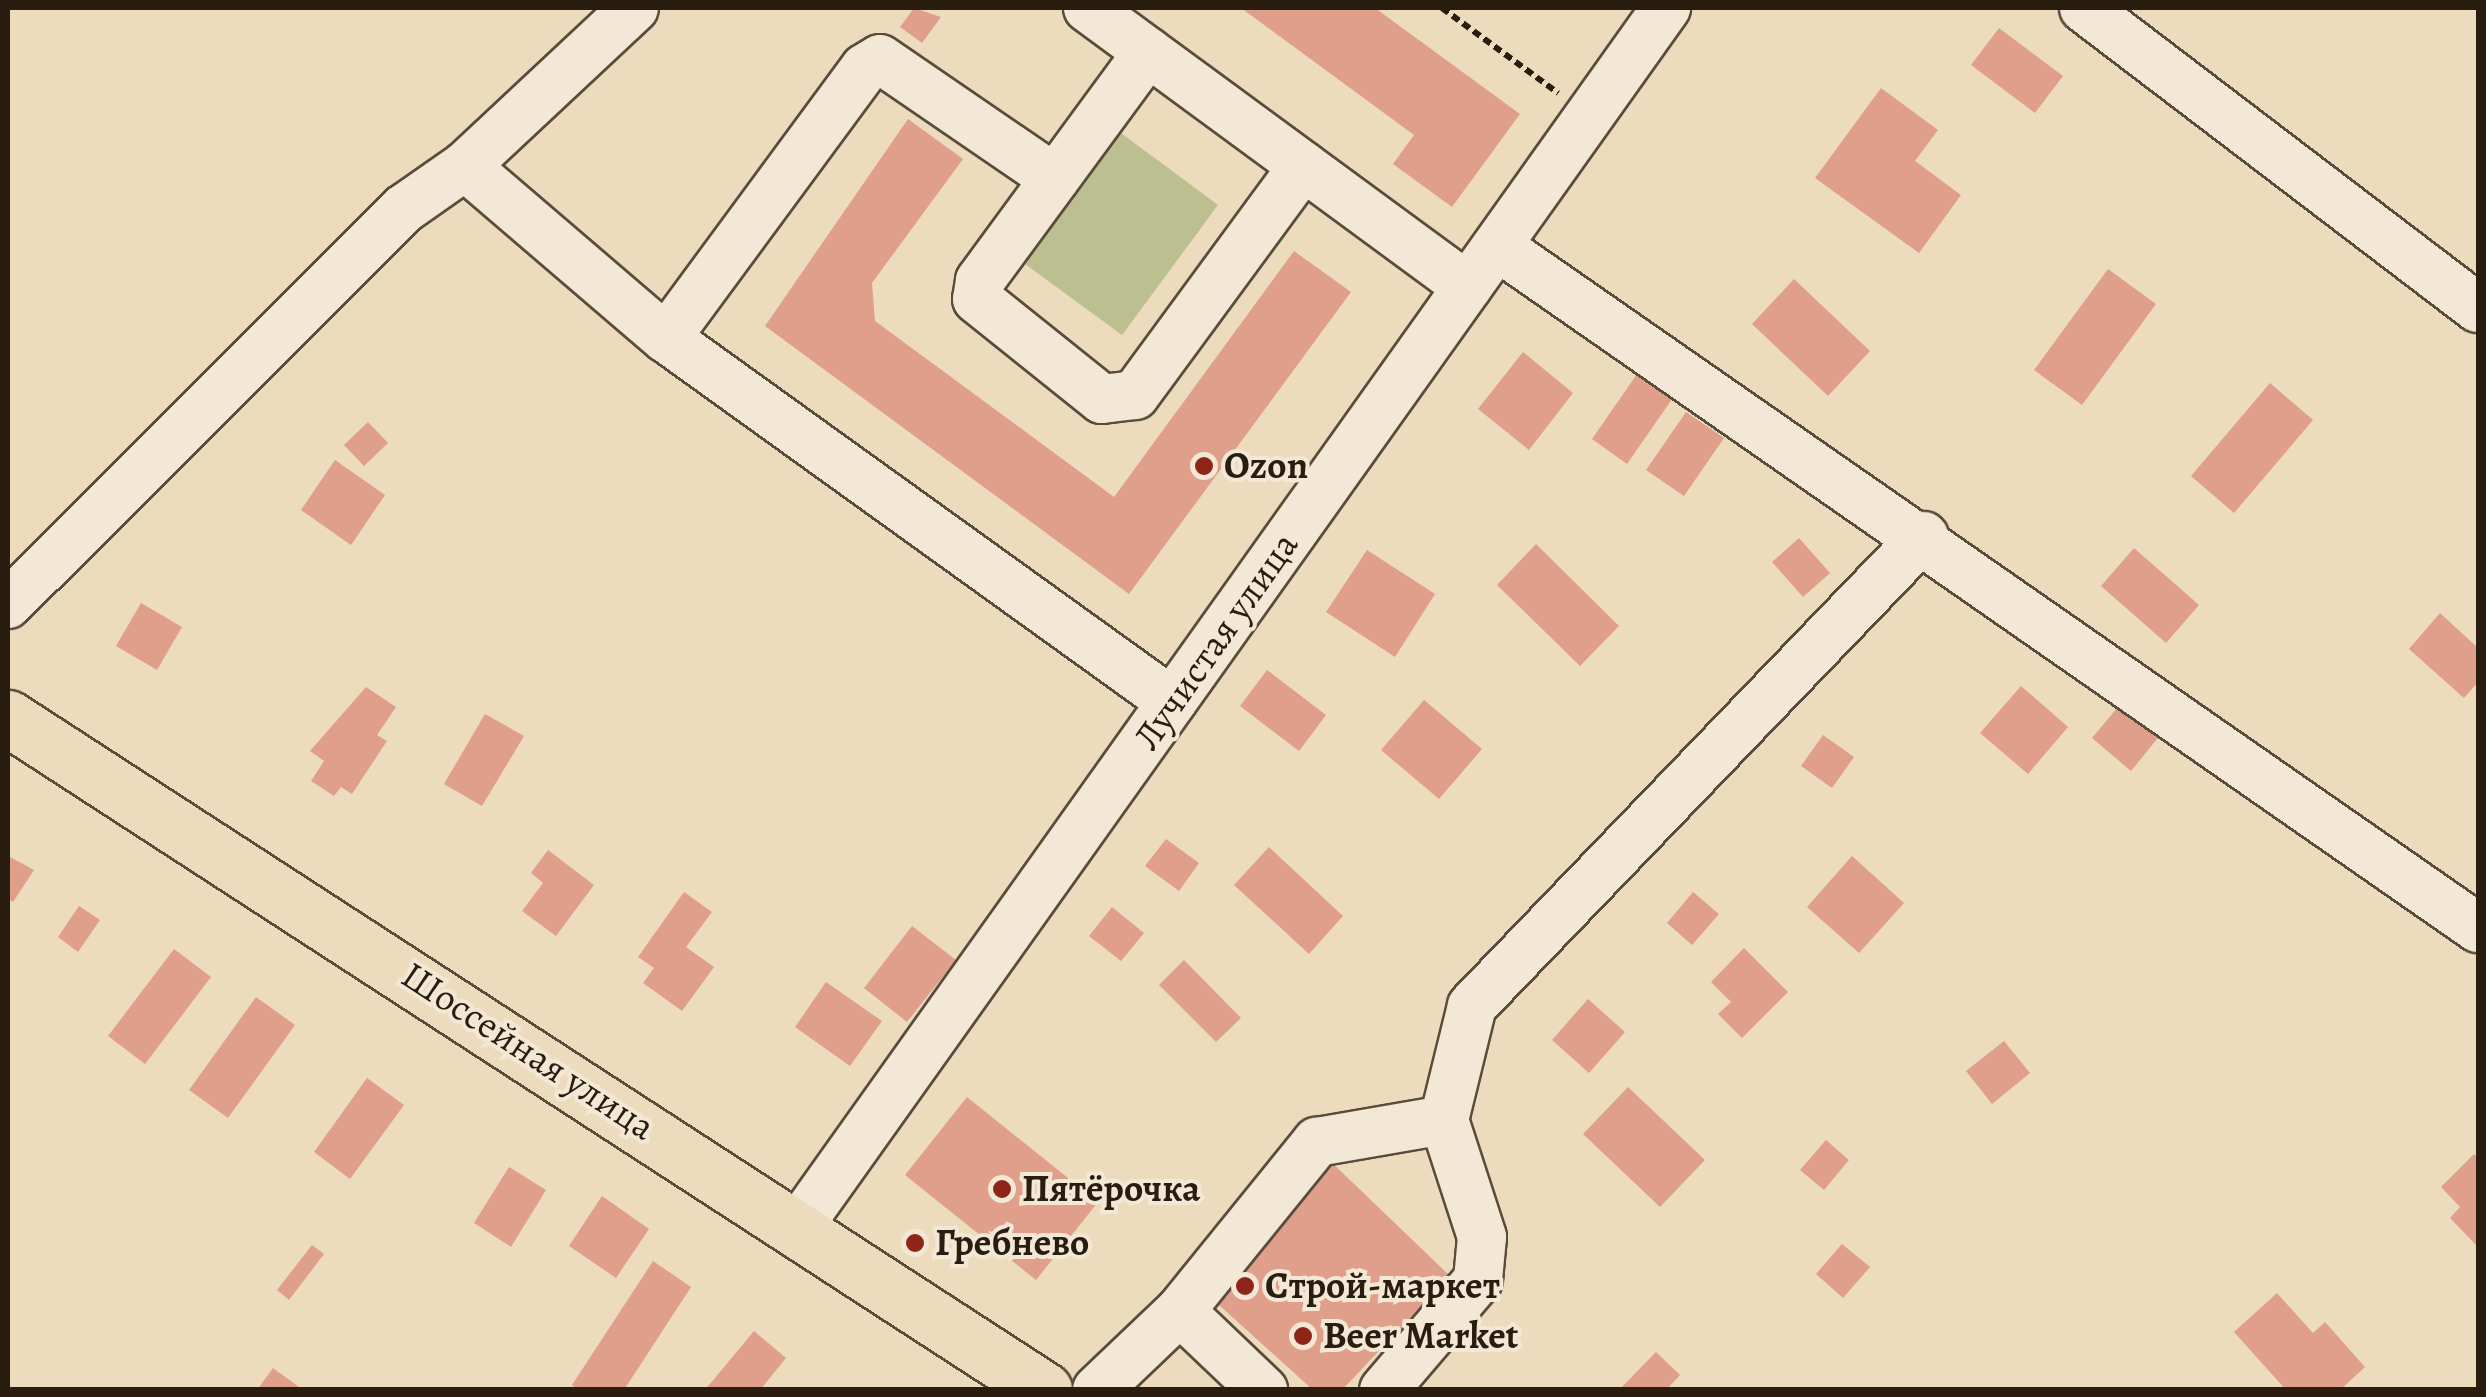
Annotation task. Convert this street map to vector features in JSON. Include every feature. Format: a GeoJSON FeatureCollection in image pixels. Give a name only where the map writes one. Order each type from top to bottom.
{"type":"FeatureCollection","features":[{"type":"Feature","properties":{"kind":"main road","name":"Шоссейная улица"},"geometry":{"type":"LineString","coordinates":[[8,718],[800,1224],[1044,1390]]}},
{"type":"Feature","properties":{"kind":"street"},"geometry":{"type":"LineString","coordinates":[[8,604],[406,208],[465,166],[634,8]]}},
{"type":"Feature","properties":{"kind":"street"},"geometry":{"type":"LineString","coordinates":[[1088,8],[1468,287]]}},
{"type":"Feature","properties":{"kind":"street","name":"Лучистая улица"},"geometry":{"type":"LineString","coordinates":[[800,1224],[1666,8]]}},
{"type":"Feature","properties":{"kind":"street"},"geometry":{"type":"LineString","coordinates":[[2084,8],[2478,308]]}},
{"type":"Feature","properties":{"kind":"street"},"geometry":{"type":"LineString","coordinates":[[1148,52],[1055,179],[977,299],[1119,403],[1135,395],[1303,166]]}},
{"type":"Feature","properties":{"kind":"street"},"geometry":{"type":"LineString","coordinates":[[666,338],[864,68],[880,59],[1055,179]]}},
{"type":"Feature","properties":{"kind":"street"},"geometry":{"type":"LineString","coordinates":[[465,166],[666,338],[1172,702]]}},
{"type":"Feature","properties":{"kind":"street"},"geometry":{"type":"LineString","coordinates":[[1497,246],[1924,536],[2478,928]]}},
{"type":"Feature","properties":{"kind":"street"},"geometry":{"type":"LineString","coordinates":[[1384,1390],[1478,1280],[1482,1237],[1444,1120],[1472,1006],[1924,536]]}},
{"type":"Feature","properties":{"kind":"street"},"geometry":{"type":"LineString","coordinates":[[1097,1390],[1180,1311],[1318,1142],[1444,1120]]}},
{"type":"Feature","properties":{"kind":"street"},"geometry":{"type":"LineString","coordinates":[[1180,1311],[1263,1390]]}},
{"type":"Feature","properties":{"kind":"path"},"geometry":{"type":"LineString","coordinates":[[1442,8],[1590,116]]}},
{"type":"Feature","properties":{"kind":"green space"},"geometry":{"type":"Polygon","coordinates":[[[1121,133],[1218,205],[1122,335],[1025,264],[1121,133]]]}},
{"type":"Feature","properties":{"kind":"building"},"geometry":{"type":"Polygon","coordinates":[[[914,8],[941,17],[922,43],[900,27],[914,8]]]}},
{"type":"Feature","properties":{"kind":"building"},"geometry":{"type":"Polygon","coordinates":[[[1241,8],[1375,8],[1520,114],[1452,207],[1393,164],[1414,135],[1241,8]]]}},
{"type":"Feature","properties":{"kind":"building"},"geometry":{"type":"Polygon","coordinates":[[[1999,28],[2063,76],[2035,113],[1971,65],[1999,28]]]}},
{"type":"Feature","properties":{"kind":"building"},"geometry":{"type":"Polygon","coordinates":[[[1881,88],[1938,130],[1915,161],[1961,195],[1919,253],[1815,178],[1881,88]]]}},
{"type":"Feature","properties":{"kind":"building"},"geometry":{"type":"Polygon","coordinates":[[[908,119],[963,159],[872,283],[875,321],[1114,497],[1294,251],[1351,292],[1129,594],[765,326],[908,119]]]}},
{"type":"Feature","properties":{"kind":"building"},"geometry":{"type":"Polygon","coordinates":[[[2108,269],[2156,304],[2082,405],[2034,370],[2108,269]]]}},
{"type":"Feature","properties":{"kind":"building"},"geometry":{"type":"Polygon","coordinates":[[[1794,279],[1870,351],[1828,396],[1752,324],[1794,279]]]}},
{"type":"Feature","properties":{"kind":"building"},"geometry":{"type":"Polygon","coordinates":[[[1523,352],[1573,393],[1529,450],[1478,409],[1523,352]]]}},
{"type":"Feature","properties":{"kind":"building"},"geometry":{"type":"Polygon","coordinates":[[[1644,364],[1679,389],[1627,464],[1592,439],[1644,364]]]}},
{"type":"Feature","properties":{"kind":"building"},"geometry":{"type":"Polygon","coordinates":[[[2270,383],[2313,420],[2234,513],[2191,476],[2270,383]]]}},
{"type":"Feature","properties":{"kind":"building"},"geometry":{"type":"Polygon","coordinates":[[[1686,412],[1724,438],[1684,496],[1646,470],[1686,412]]]}},
{"type":"Feature","properties":{"kind":"building"},"geometry":{"type":"Polygon","coordinates":[[[368,422],[388,443],[364,466],[344,445],[368,422]]]}},
{"type":"Feature","properties":{"kind":"building"},"geometry":{"type":"Polygon","coordinates":[[[335,460],[385,495],[351,545],[301,510],[335,460]]]}},
{"type":"Feature","properties":{"kind":"building"},"geometry":{"type":"Polygon","coordinates":[[[1799,538],[1830,573],[1803,597],[1772,562],[1799,538]]]}},
{"type":"Feature","properties":{"kind":"building"},"geometry":{"type":"Polygon","coordinates":[[[1536,544],[1619,626],[1580,666],[1497,585],[1536,544]]]}},
{"type":"Feature","properties":{"kind":"building"},"geometry":{"type":"Polygon","coordinates":[[[2134,548],[2199,605],[2166,643],[2101,586],[2134,548]]]}},
{"type":"Feature","properties":{"kind":"building"},"geometry":{"type":"Polygon","coordinates":[[[1367,550],[1435,594],[1395,657],[1326,612],[1367,550]]]}},
{"type":"Feature","properties":{"kind":"building"},"geometry":{"type":"Polygon","coordinates":[[[141,603],[182,627],[157,670],[116,646],[141,603]]]}},
{"type":"Feature","properties":{"kind":"building"},"geometry":{"type":"Polygon","coordinates":[[[2440,613],[2478,648],[2478,682],[2464,698],[2409,649],[2440,613]]]}},
{"type":"Feature","properties":{"kind":"building"},"geometry":{"type":"Polygon","coordinates":[[[1267,670],[1326,715],[1299,751],[1240,706],[1267,670]]]}},
{"type":"Feature","properties":{"kind":"building"},"geometry":{"type":"Polygon","coordinates":[[[2021,686],[2068,727],[2028,774],[1980,733],[2021,686]]]}},
{"type":"Feature","properties":{"kind":"building"},"geometry":{"type":"Polygon","coordinates":[[[366,687],[396,707],[377,735],[387,741],[352,794],[341,787],[334,796],[311,781],[324,761],[310,751],[366,687]]]}},
{"type":"Feature","properties":{"kind":"building"},"geometry":{"type":"Polygon","coordinates":[[[1424,700],[1482,749],[1439,799],[1381,750],[1424,700]]]}},
{"type":"Feature","properties":{"kind":"building"},"geometry":{"type":"Polygon","coordinates":[[[2123,701],[2162,733],[2131,771],[2092,738],[2123,701]]]}},
{"type":"Feature","properties":{"kind":"building"},"geometry":{"type":"Polygon","coordinates":[[[485,714],[524,736],[482,806],[444,784],[485,714]]]}},
{"type":"Feature","properties":{"kind":"building"},"geometry":{"type":"Polygon","coordinates":[[[1823,735],[1854,757],[1832,788],[1801,766],[1823,735]]]}},
{"type":"Feature","properties":{"kind":"building"},"geometry":{"type":"Polygon","coordinates":[[[1166,839],[1199,863],[1179,891],[1145,866],[1166,839]]]}},
{"type":"Feature","properties":{"kind":"building"},"geometry":{"type":"Polygon","coordinates":[[[1269,847],[1343,916],[1309,954],[1234,885],[1269,847]]]}},
{"type":"Feature","properties":{"kind":"building"},"geometry":{"type":"Polygon","coordinates":[[[548,850],[594,885],[556,936],[522,911],[543,883],[531,873],[548,850]]]}},
{"type":"Feature","properties":{"kind":"building"},"geometry":{"type":"Polygon","coordinates":[[[8,856],[34,870],[13,902],[8,899],[8,856]]]}},
{"type":"Feature","properties":{"kind":"building"},"geometry":{"type":"Polygon","coordinates":[[[1852,856],[1904,903],[1859,953],[1807,907],[1852,856]]]}},
{"type":"Feature","properties":{"kind":"building"},"geometry":{"type":"Polygon","coordinates":[[[684,892],[712,912],[686,947],[714,967],[682,1011],[643,983],[654,968],[638,957],[684,892]]]}},
{"type":"Feature","properties":{"kind":"building"},"geometry":{"type":"Polygon","coordinates":[[[1693,892],[1719,914],[1692,945],[1667,923],[1693,892]]]}},
{"type":"Feature","properties":{"kind":"building"},"geometry":{"type":"Polygon","coordinates":[[[79,906],[100,920],[78,952],[58,937],[79,906]]]}},
{"type":"Feature","properties":{"kind":"building"},"geometry":{"type":"Polygon","coordinates":[[[1112,907],[1144,933],[1121,961],[1089,936],[1112,907]]]}},
{"type":"Feature","properties":{"kind":"building"},"geometry":{"type":"Polygon","coordinates":[[[912,926],[956,960],[907,1022],[864,988],[912,926]]]}},
{"type":"Feature","properties":{"kind":"building"},"geometry":{"type":"Polygon","coordinates":[[[1744,948],[1788,992],[1742,1038],[1718,1014],[1731,1002],[1711,982],[1744,948]]]}},
{"type":"Feature","properties":{"kind":"building"},"geometry":{"type":"Polygon","coordinates":[[[174,949],[211,977],[145,1064],[108,1036],[174,949]]]}},
{"type":"Feature","properties":{"kind":"building"},"geometry":{"type":"Polygon","coordinates":[[[1184,960],[1241,1018],[1216,1042],[1159,985],[1184,960]]]}},
{"type":"Feature","properties":{"kind":"building"},"geometry":{"type":"Polygon","coordinates":[[[826,982],[882,1021],[850,1066],[795,1027],[826,982]]]}},
{"type":"Feature","properties":{"kind":"building"},"geometry":{"type":"Polygon","coordinates":[[[256,997],[295,1025],[228,1118],[189,1090],[256,997]]]}},
{"type":"Feature","properties":{"kind":"building"},"geometry":{"type":"Polygon","coordinates":[[[1588,999],[1625,1032],[1589,1073],[1552,1040],[1588,999]]]}},
{"type":"Feature","properties":{"kind":"building"},"geometry":{"type":"Polygon","coordinates":[[[2004,1041],[2030,1073],[1992,1104],[1966,1071],[2004,1041]]]}},
{"type":"Feature","properties":{"kind":"building"},"geometry":{"type":"Polygon","coordinates":[[[367,1078],[404,1105],[350,1179],[314,1152],[367,1078]]]}},
{"type":"Feature","properties":{"kind":"building"},"geometry":{"type":"Polygon","coordinates":[[[1628,1087],[1705,1160],[1660,1207],[1583,1134],[1628,1087]]]}},
{"type":"Feature","properties":{"kind":"building","name":"Пятёрочка"},"geometry":{"type":"Polygon","coordinates":[[[967,1097],[1098,1202],[1036,1280],[905,1175],[967,1097]]]}},
{"type":"Feature","properties":{"kind":"building"},"geometry":{"type":"Polygon","coordinates":[[[1826,1140],[1849,1160],[1824,1190],[1800,1170],[1826,1140]]]}},
{"type":"Feature","properties":{"kind":"building"},"geometry":{"type":"Polygon","coordinates":[[[2474,1154],[2478,1158],[2478,1247],[2450,1218],[2460,1207],[2441,1187],[2474,1154]]]}},
{"type":"Feature","properties":{"kind":"building"},"geometry":{"type":"Polygon","coordinates":[[[1326,1157],[1450,1276],[1342,1390],[1313,1390],[1208,1295],[1326,1157]]]}},
{"type":"Feature","properties":{"kind":"building"},"geometry":{"type":"Polygon","coordinates":[[[509,1167],[546,1190],[511,1247],[474,1223],[509,1167]]]}},
{"type":"Feature","properties":{"kind":"building"},"geometry":{"type":"Polygon","coordinates":[[[602,1196],[649,1229],[616,1278],[569,1246],[602,1196]]]}},
{"type":"Feature","properties":{"kind":"building"},"geometry":{"type":"Polygon","coordinates":[[[1842,1244],[1870,1267],[1843,1298],[1816,1274],[1842,1244]]]}},
{"type":"Feature","properties":{"kind":"building"},"geometry":{"type":"Polygon","coordinates":[[[312,1245],[324,1254],[289,1300],[277,1290],[312,1245]]]}},
{"type":"Feature","properties":{"kind":"building"},"geometry":{"type":"Polygon","coordinates":[[[653,1261],[691,1287],[624,1390],[579,1390],[572,1385],[653,1261]]]}},
{"type":"Feature","properties":{"kind":"building"},"geometry":{"type":"Polygon","coordinates":[[[2277,1293],[2313,1333],[2325,1322],[2365,1367],[2340,1390],[2286,1390],[2234,1332],[2277,1293]]]}},
{"type":"Feature","properties":{"kind":"building"},"geometry":{"type":"Polygon","coordinates":[[[754,1331],[786,1358],[760,1390],[705,1390],[754,1331]]]}},
{"type":"Feature","properties":{"kind":"building"},"geometry":{"type":"Polygon","coordinates":[[[1656,1352],[1680,1375],[1666,1390],[1619,1390],[1656,1352]]]}},
{"type":"Feature","properties":{"kind":"building"},"geometry":{"type":"Polygon","coordinates":[[[273,1368],[303,1390],[257,1390],[273,1368]]]}},
{"type":"Feature","properties":{"kind":"place","name":"Ozon"},"geometry":{"type":"Point","coordinates":[1204,466]}},
{"type":"Feature","properties":{"kind":"place","name":"Пятёрочка"},"geometry":{"type":"Point","coordinates":[1002,1189]}},
{"type":"Feature","properties":{"kind":"place","name":"Гребнево"},"geometry":{"type":"Point","coordinates":[915,1243]}},
{"type":"Feature","properties":{"kind":"place","name":"Строй-маркет"},"geometry":{"type":"Point","coordinates":[1245,1286]}},
{"type":"Feature","properties":{"kind":"place","name":"Beer Market"},"geometry":{"type":"Point","coordinates":[1303,1336]}}]}
